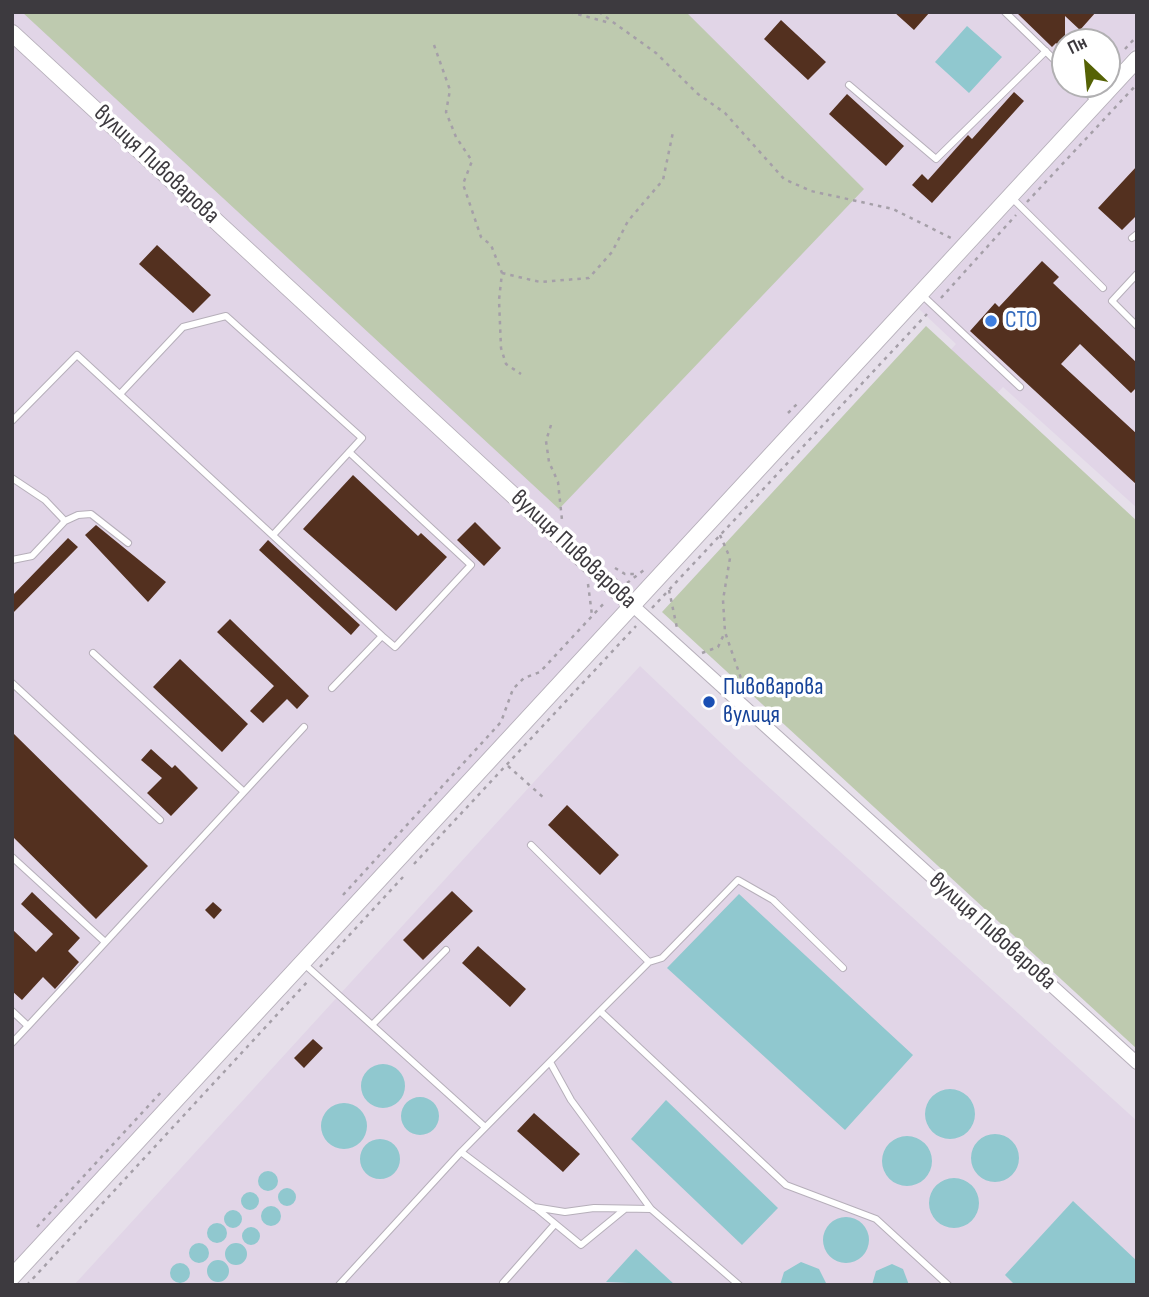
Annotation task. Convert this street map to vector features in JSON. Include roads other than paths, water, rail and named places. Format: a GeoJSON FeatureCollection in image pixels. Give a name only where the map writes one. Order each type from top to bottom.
{"type":"FeatureCollection","features":[{"type":"Feature","properties":{"kind":"main road","name":"вулиця Пивоварова"},"geometry":{"type":"LineString","coordinates":[[12,33],[631,604]]}},
{"type":"Feature","properties":{"kind":"main road"},"geometry":{"type":"LineString","coordinates":[[12,1277],[1137,58]]}},
{"type":"Feature","properties":{"kind":"street","name":"вулиця Пивоварова"},"geometry":{"type":"LineString","coordinates":[[631,604],[1137,1063]]}},
{"type":"Feature","properties":{"kind":"lane"},"geometry":{"type":"LineString","coordinates":[[1004,12],[1051,56]]}},
{"type":"Feature","properties":{"kind":"lane"},"geometry":{"type":"LineString","coordinates":[[849,85],[936,159],[1046,51]]}},
{"type":"Feature","properties":{"kind":"lane"},"geometry":{"type":"LineString","coordinates":[[1093,98],[1097,102]]}},
{"type":"Feature","properties":{"kind":"lane"},"geometry":{"type":"LineString","coordinates":[[1010,196],[1104,288]]}},
{"type":"Feature","properties":{"kind":"lane"},"geometry":{"type":"LineString","coordinates":[[1137,274],[1112,301],[1137,326]]}},
{"type":"Feature","properties":{"kind":"lane"},"geometry":{"type":"LineString","coordinates":[[919,293],[1020,387]]}},
{"type":"Feature","properties":{"kind":"lane"},"geometry":{"type":"LineString","coordinates":[[120,394],[183,327],[226,316],[362,438],[273,535]]}},
{"type":"Feature","properties":{"kind":"lane"},"geometry":{"type":"LineString","coordinates":[[12,421],[77,355],[395,647],[471,565],[349,452]]}},
{"type":"Feature","properties":{"kind":"lane"},"geometry":{"type":"LineString","coordinates":[[12,478],[45,500],[65,521]]}},
{"type":"Feature","properties":{"kind":"lane"},"geometry":{"type":"LineString","coordinates":[[12,561],[32,556],[65,521],[78,515],[91,514],[128,543]]}},
{"type":"Feature","properties":{"kind":"lane"},"geometry":{"type":"LineString","coordinates":[[332,688],[382,636]]}},
{"type":"Feature","properties":{"kind":"lane"},"geometry":{"type":"LineString","coordinates":[[93,653],[243,791]]}},
{"type":"Feature","properties":{"kind":"lane"},"geometry":{"type":"LineString","coordinates":[[12,682],[160,820]]}},
{"type":"Feature","properties":{"kind":"lane"},"geometry":{"type":"LineString","coordinates":[[12,1043],[304,727]]}},
{"type":"Feature","properties":{"kind":"lane"},"geometry":{"type":"LineString","coordinates":[[531,845],[649,962]]}},
{"type":"Feature","properties":{"kind":"lane"},"geometry":{"type":"LineString","coordinates":[[12,856],[105,942]]}},
{"type":"Feature","properties":{"kind":"lane"},"geometry":{"type":"LineString","coordinates":[[339,1285],[461,1152],[649,962],[662,958],[738,880],[773,900],[843,968]]}},
{"type":"Feature","properties":{"kind":"lane"},"geometry":{"type":"LineString","coordinates":[[372,1025],[446,950]]}},
{"type":"Feature","properties":{"kind":"lane"},"geometry":{"type":"LineString","coordinates":[[302,962],[485,1128]]}},
{"type":"Feature","properties":{"kind":"lane"},"geometry":{"type":"LineString","coordinates":[[600,1011],[786,1185],[876,1219],[948,1285]]}},
{"type":"Feature","properties":{"kind":"lane"},"geometry":{"type":"LineString","coordinates":[[12,1012],[28,1026]]}},
{"type":"Feature","properties":{"kind":"lane"},"geometry":{"type":"LineString","coordinates":[[550,1062],[571,1100],[651,1209],[739,1285]]}},
{"type":"Feature","properties":{"kind":"lane"},"geometry":{"type":"LineString","coordinates":[[461,1152],[580,1245],[626,1208]]}},
{"type":"Feature","properties":{"kind":"lane"},"geometry":{"type":"LineString","coordinates":[[534,1207],[565,1212],[594,1208],[651,1209]]}},
{"type":"Feature","properties":{"kind":"lane"},"geometry":{"type":"LineString","coordinates":[[503,1283],[555,1224]]}},
{"type":"Feature","properties":{"kind":"water"},"geometry":{"type":"Polygon","coordinates":[[[967,26],[1002,57],[969,93],[935,62],[967,26]]]}},
{"type":"Feature","properties":{"kind":"water"},"geometry":{"type":"Polygon","coordinates":[[[739,894],[913,1055],[845,1130],[667,968],[739,894]]]}},
{"type":"Feature","properties":{"kind":"water"},"geometry":{"type":"Polygon","coordinates":[[[383,1064],[392,1065],[399,1070],[404,1077],[404,1095],[399,1102],[392,1107],[383,1108],[374,1107],[367,1102],[362,1095],[361,1086],[362,1077],[367,1070],[374,1065],[383,1064]]]}},
{"type":"Feature","properties":{"kind":"water"},"geometry":{"type":"Polygon","coordinates":[[[950,1089],[968,1096],[975,1114],[968,1132],[950,1139],[932,1132],[925,1114],[932,1096],[950,1089]]]}},
{"type":"Feature","properties":{"kind":"water"},"geometry":{"type":"Polygon","coordinates":[[[420,1097],[434,1102],[439,1116],[434,1130],[420,1135],[406,1130],[401,1116],[406,1102],[420,1097]]]}},
{"type":"Feature","properties":{"kind":"water"},"geometry":{"type":"Polygon","coordinates":[[[666,1100],[778,1208],[742,1245],[631,1139],[666,1100]]]}},
{"type":"Feature","properties":{"kind":"water"},"geometry":{"type":"Polygon","coordinates":[[[344,1103],[360,1110],[367,1126],[360,1142],[344,1149],[328,1142],[321,1126],[328,1110],[344,1103]]]}},
{"type":"Feature","properties":{"kind":"water"},"geometry":{"type":"Polygon","coordinates":[[[995,1134],[1004,1135],[1012,1141],[1018,1149],[1018,1167],[1012,1175],[1004,1181],[995,1182],[986,1181],[978,1175],[972,1167],[971,1158],[972,1149],[978,1141],[986,1135],[995,1134]]]}},
{"type":"Feature","properties":{"kind":"water"},"geometry":{"type":"Polygon","coordinates":[[[897,1137],[917,1137],[931,1151],[931,1171],[917,1185],[897,1185],[883,1171],[883,1151],[897,1137]]]}},
{"type":"Feature","properties":{"kind":"water"},"geometry":{"type":"Polygon","coordinates":[[[380,1139],[388,1140],[394,1145],[399,1151],[399,1167],[394,1173],[388,1178],[380,1179],[372,1178],[366,1173],[361,1167],[360,1159],[361,1151],[366,1145],[372,1140],[380,1139]]]}},
{"type":"Feature","properties":{"kind":"water"},"geometry":{"type":"Polygon","coordinates":[[[268,1171],[275,1174],[278,1181],[275,1188],[268,1191],[261,1188],[258,1181],[261,1174],[268,1171]]]}},
{"type":"Feature","properties":{"kind":"water"},"geometry":{"type":"Polygon","coordinates":[[[954,1178],[972,1185],[979,1203],[972,1221],[954,1228],[936,1221],[929,1203],[936,1185],[954,1178]]]}},
{"type":"Feature","properties":{"kind":"water"},"geometry":{"type":"Polygon","coordinates":[[[287,1188],[293,1191],[296,1197],[293,1203],[287,1206],[281,1203],[278,1197],[281,1191],[287,1188]]]}},
{"type":"Feature","properties":{"kind":"water"},"geometry":{"type":"Polygon","coordinates":[[[250,1192],[256,1195],[259,1201],[256,1207],[250,1210],[244,1207],[241,1201],[244,1195],[250,1192]]]}},
{"type":"Feature","properties":{"kind":"water"},"geometry":{"type":"Polygon","coordinates":[[[1073,1201],[1137,1261],[1137,1285],[1015,1285],[1005,1275],[1073,1201]]]}},
{"type":"Feature","properties":{"kind":"water"},"geometry":{"type":"Polygon","coordinates":[[[267,1206],[275,1206],[281,1216],[275,1226],[267,1226],[261,1220],[261,1212],[267,1206]]]}},
{"type":"Feature","properties":{"kind":"water"},"geometry":{"type":"Polygon","coordinates":[[[233,1210],[239,1213],[242,1219],[239,1225],[233,1228],[227,1225],[224,1219],[227,1213],[233,1210]]]}},
{"type":"Feature","properties":{"kind":"water"},"geometry":{"type":"Polygon","coordinates":[[[846,1217],[863,1223],[869,1240],[863,1257],[846,1263],[829,1257],[823,1240],[829,1223],[846,1217]]]}},
{"type":"Feature","properties":{"kind":"water"},"geometry":{"type":"Polygon","coordinates":[[[217,1223],[224,1226],[227,1233],[224,1240],[217,1243],[210,1240],[207,1233],[210,1226],[217,1223]]]}},
{"type":"Feature","properties":{"kind":"water"},"geometry":{"type":"Polygon","coordinates":[[[251,1227],[257,1230],[260,1236],[257,1242],[251,1245],[245,1242],[242,1236],[245,1230],[251,1227]]]}},
{"type":"Feature","properties":{"kind":"water"},"geometry":{"type":"Polygon","coordinates":[[[199,1243],[206,1246],[209,1253],[206,1260],[199,1263],[192,1260],[189,1253],[192,1246],[199,1243]]]}},
{"type":"Feature","properties":{"kind":"water"},"geometry":{"type":"Polygon","coordinates":[[[236,1243],[244,1246],[247,1254],[244,1262],[236,1265],[228,1262],[225,1254],[228,1246],[236,1243]]]}},
{"type":"Feature","properties":{"kind":"water"},"geometry":{"type":"Polygon","coordinates":[[[636,1249],[675,1285],[606,1282],[636,1249]]]}},
{"type":"Feature","properties":{"kind":"water"},"geometry":{"type":"Polygon","coordinates":[[[218,1260],[226,1263],[229,1271],[226,1279],[218,1282],[210,1279],[207,1271],[210,1263],[218,1260]]]}},
{"type":"Feature","properties":{"kind":"water"},"geometry":{"type":"Polygon","coordinates":[[[801,1262],[819,1269],[827,1285],[780,1285],[784,1272],[801,1262]]]}},
{"type":"Feature","properties":{"kind":"water"},"geometry":{"type":"Polygon","coordinates":[[[180,1263],[187,1266],[190,1273],[187,1280],[180,1283],[173,1280],[170,1273],[173,1266],[180,1263]]]}},
{"type":"Feature","properties":{"kind":"water"},"geometry":{"type":"Polygon","coordinates":[[[892,1264],[903,1269],[909,1285],[872,1285],[876,1271],[892,1264]]]}},
{"type":"Feature","properties":{"kind":"place","name":"СТО"},"geometry":{"type":"Point","coordinates":[991,321]}},
{"type":"Feature","properties":{"kind":"place","name":"Пивоварова вулиця"},"geometry":{"type":"Point","coordinates":[709,702]}}]}
